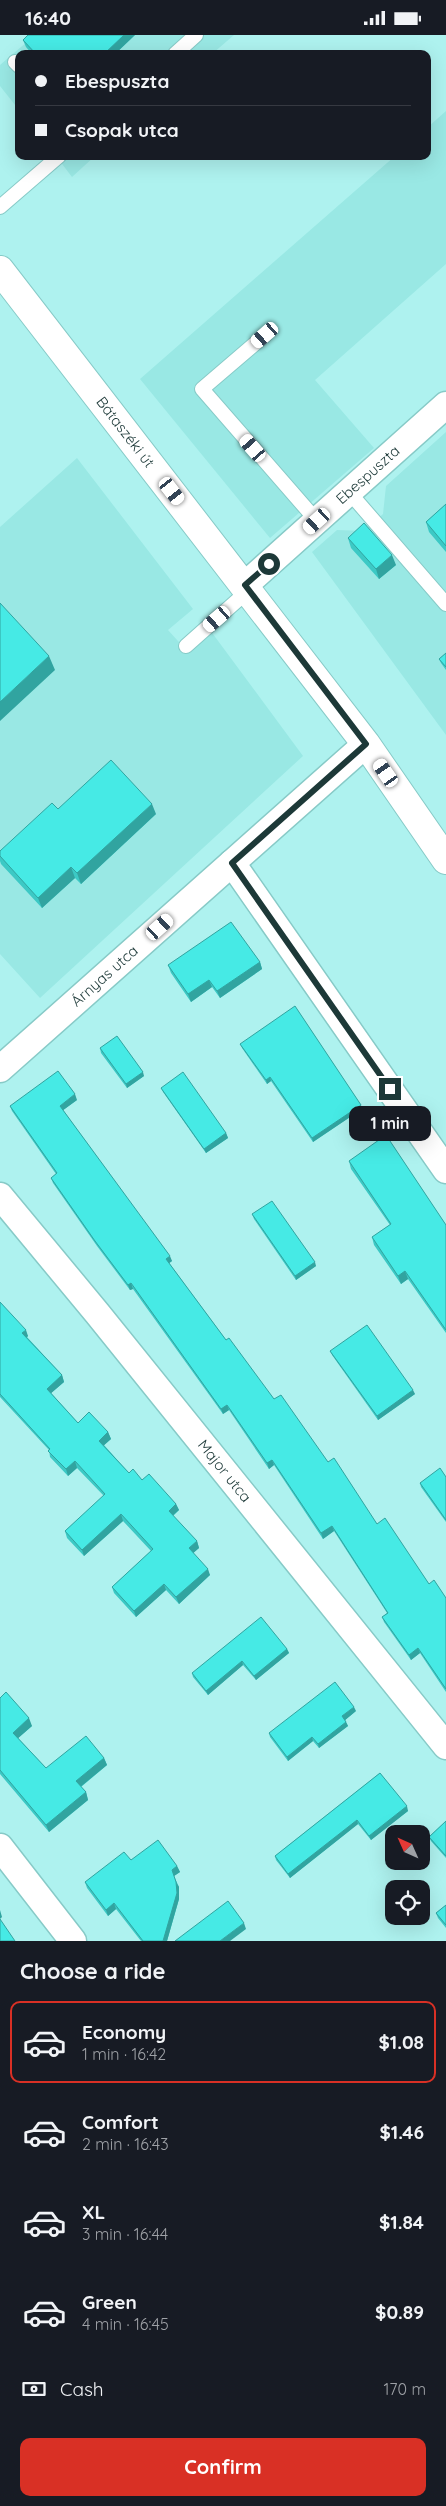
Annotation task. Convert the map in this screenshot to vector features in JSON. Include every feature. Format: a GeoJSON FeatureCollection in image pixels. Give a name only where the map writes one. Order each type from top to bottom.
{"type":"FeatureCollection","features":[{"type":"Feature","properties":{"kind":"main road","name":"Bátaszéki út"},"geometry":{"type":"LineString","coordinates":[[0,270],[247,587],[366,744],[446,859]]}},
{"type":"Feature","properties":{"kind":"street","name":"Ebespuszta"},"geometry":{"type":"LineString","coordinates":[[247,587],[446,405]]}},
{"type":"Feature","properties":{"kind":"street","name":"Árnyas utca"},"geometry":{"type":"LineString","coordinates":[[0,1069],[366,744]]}},
{"type":"Feature","properties":{"kind":"street"},"geometry":{"type":"LineString","coordinates":[[232,863],[446,1170]]}},
{"type":"Feature","properties":{"kind":"street","name":"Major utca"},"geometry":{"type":"LineString","coordinates":[[0,1197],[97,1313],[446,1746]]}},
{"type":"Feature","properties":{"kind":"street"},"geometry":{"type":"LineString","coordinates":[[0,1847],[73,1941]]}},
{"type":"Feature","properties":{"kind":"lane"},"geometry":{"type":"LineString","coordinates":[[179,50],[196,35]]}},
{"type":"Feature","properties":{"kind":"lane"},"geometry":{"type":"LineString","coordinates":[[0,207],[54,160]]}},
{"type":"Feature","properties":{"kind":"lane"},"geometry":{"type":"LineString","coordinates":[[265,335],[202,389],[317,521]]}},
{"type":"Feature","properties":{"kind":"lane"},"geometry":{"type":"LineString","coordinates":[[349,492],[446,604]]}},
{"type":"Feature","properties":{"kind":"lane"},"geometry":{"type":"LineString","coordinates":[[186,646],[247,587]]}},
{"type":"Feature","properties":{"kind":"shaded area"},"geometry":{"type":"Polygon","coordinates":[[[35,35],[234,35],[217,50],[18,50],[35,35]]]}},
{"type":"Feature","properties":{"kind":"shaded area"},"geometry":{"type":"Polygon","coordinates":[[[15,52],[15,105],[0,86],[0,65],[15,52]]]}},
{"type":"Feature","properties":{"kind":"shaded area"},"geometry":{"type":"Polygon","coordinates":[[[446,111],[446,264],[315,380],[374,448],[270,538],[140,379],[390,160],[431,160],[431,124],[446,111]]]}},
{"type":"Feature","properties":{"kind":"shaded area"},"geometry":{"type":"Polygon","coordinates":[[[59,160],[91,160],[72,177],[59,160]]]}},
{"type":"Feature","properties":{"kind":"shaded area"},"geometry":{"type":"Polygon","coordinates":[[[446,432],[446,735],[312,552],[337,530],[364,531],[383,514],[386,486],[446,432]]]}},
{"type":"Feature","properties":{"kind":"shaded area"},"geometry":{"type":"Polygon","coordinates":[[[77,458],[193,609],[168,630],[187,651],[210,630],[303,756],[40,998],[0,954],[0,527],[77,458]]]}},
{"type":"Feature","properties":{"kind":"building"},"geometry":{"type":"Polygon","coordinates":[[[28,35],[124,35],[108,50],[32,50],[23,40],[28,35]]]}},
{"type":"Feature","properties":{"kind":"building"},"geometry":{"type":"Polygon","coordinates":[[[446,504],[446,546],[426,522],[446,504]]]}},
{"type":"Feature","properties":{"kind":"building"},"geometry":{"type":"Polygon","coordinates":[[[364,523],[392,555],[376,569],[348,538],[364,523]]]}},
{"type":"Feature","properties":{"kind":"building"},"geometry":{"type":"Polygon","coordinates":[[[0,603],[49,656],[0,702],[0,603]]]}},
{"type":"Feature","properties":{"kind":"building"},"geometry":{"type":"Polygon","coordinates":[[[446,653],[446,667],[439,659],[446,653]]]}},
{"type":"Feature","properties":{"kind":"building"},"geometry":{"type":"Polygon","coordinates":[[[111,760],[152,804],[77,873],[71,867],[38,898],[0,856],[0,851],[52,803],[58,809],[111,760]]]}},
{"type":"Feature","properties":{"kind":"building"},"geometry":{"type":"Polygon","coordinates":[[[231,922],[260,962],[217,991],[209,980],[188,994],[168,965],[231,922]]]}},
{"type":"Feature","properties":{"kind":"building"},"geometry":{"type":"Polygon","coordinates":[[[295,1006],[361,1105],[312,1138],[270,1077],[266,1080],[240,1044],[295,1006]]]}},
{"type":"Feature","properties":{"kind":"building"},"geometry":{"type":"Polygon","coordinates":[[[117,1036],[143,1072],[126,1084],[100,1048],[117,1036]]]}},
{"type":"Feature","properties":{"kind":"building"},"geometry":{"type":"Polygon","coordinates":[[[58,1071],[75,1094],[60,1106],[170,1256],[166,1259],[226,1340],[229,1338],[274,1399],[281,1395],[328,1462],[334,1458],[377,1524],[385,1518],[429,1584],[434,1580],[446,1598],[446,1689],[418,1648],[409,1655],[382,1617],[388,1613],[332,1526],[321,1533],[272,1460],[267,1463],[227,1405],[221,1409],[131,1283],[128,1285],[51,1178],[57,1173],[10,1106],[58,1071]]]}},
{"type":"Feature","properties":{"kind":"building"},"geometry":{"type":"Polygon","coordinates":[[[183,1072],[226,1133],[204,1149],[161,1088],[183,1072]]]}},
{"type":"Feature","properties":{"kind":"building"},"geometry":{"type":"Polygon","coordinates":[[[386,1135],[446,1225],[446,1330],[405,1271],[398,1276],[372,1237],[391,1224],[349,1161],[386,1135]]]}},
{"type":"Feature","properties":{"kind":"building"},"geometry":{"type":"Polygon","coordinates":[[[272,1201],[315,1262],[295,1276],[252,1214],[272,1201]]]}},
{"type":"Feature","properties":{"kind":"building"},"geometry":{"type":"Polygon","coordinates":[[[0,1302],[26,1330],[22,1333],[62,1375],[47,1389],[78,1423],[89,1412],[108,1432],[99,1441],[129,1473],[133,1469],[142,1480],[149,1474],[176,1504],[169,1511],[197,1541],[189,1548],[208,1569],[176,1597],[164,1584],[134,1611],[112,1587],[153,1549],[121,1514],[82,1550],[65,1531],[105,1494],[75,1461],[66,1469],[48,1451],[50,1449],[0,1394],[0,1302]]]}},
{"type":"Feature","properties":{"kind":"building"},"geometry":{"type":"Polygon","coordinates":[[[367,1325],[413,1390],[377,1416],[330,1351],[367,1325]]]}},
{"type":"Feature","properties":{"kind":"building"},"geometry":{"type":"Polygon","coordinates":[[[440,1468],[446,1477],[446,1520],[420,1483],[440,1468]]]}},
{"type":"Feature","properties":{"kind":"building"},"geometry":{"type":"Polygon","coordinates":[[[261,1617],[287,1649],[254,1676],[242,1661],[206,1691],[192,1673],[261,1617]]]}},
{"type":"Feature","properties":{"kind":"building"},"geometry":{"type":"Polygon","coordinates":[[[335,1682],[354,1707],[342,1716],[346,1722],[318,1744],[312,1737],[287,1757],[269,1733],[335,1682]]]}},
{"type":"Feature","properties":{"kind":"building"},"geometry":{"type":"Polygon","coordinates":[[[6,1692],[29,1718],[13,1733],[46,1768],[86,1736],[104,1758],[76,1781],[86,1792],[46,1825],[0,1770],[0,1698],[6,1692]]]}},
{"type":"Feature","properties":{"kind":"building"},"geometry":{"type":"Polygon","coordinates":[[[380,1773],[407,1806],[369,1836],[357,1820],[288,1874],[275,1856],[380,1773]]]}},
{"type":"Feature","properties":{"kind":"building"},"geometry":{"type":"Polygon","coordinates":[[[446,1821],[446,1856],[430,1838],[446,1821]]]}},
{"type":"Feature","properties":{"kind":"building"},"geometry":{"type":"Polygon","coordinates":[[[158,1840],[177,1866],[172,1870],[177,1893],[163,1941],[143,1941],[114,1903],[106,1910],[85,1882],[124,1852],[131,1860],[158,1840]]]}},
{"type":"Feature","properties":{"kind":"building"},"geometry":{"type":"Polygon","coordinates":[[[228,1901],[244,1923],[220,1941],[175,1941],[228,1901]]]}},
{"type":"Feature","properties":{"kind":"building"},"geometry":{"type":"Polygon","coordinates":[[[446,1905],[446,1925],[436,1913],[446,1905]]]}},
{"type":"Feature","properties":{"kind":"building"},"geometry":{"type":"Polygon","coordinates":[[[0,1919],[15,1941],[0,1941],[0,1919]]]}},
{"type":"Feature","properties":{"kind":"route"},"geometry":{"type":"LineString","coordinates":[[269,564],[245,585],[366,744],[341,764],[232,863],[390,1089]]}}]}
